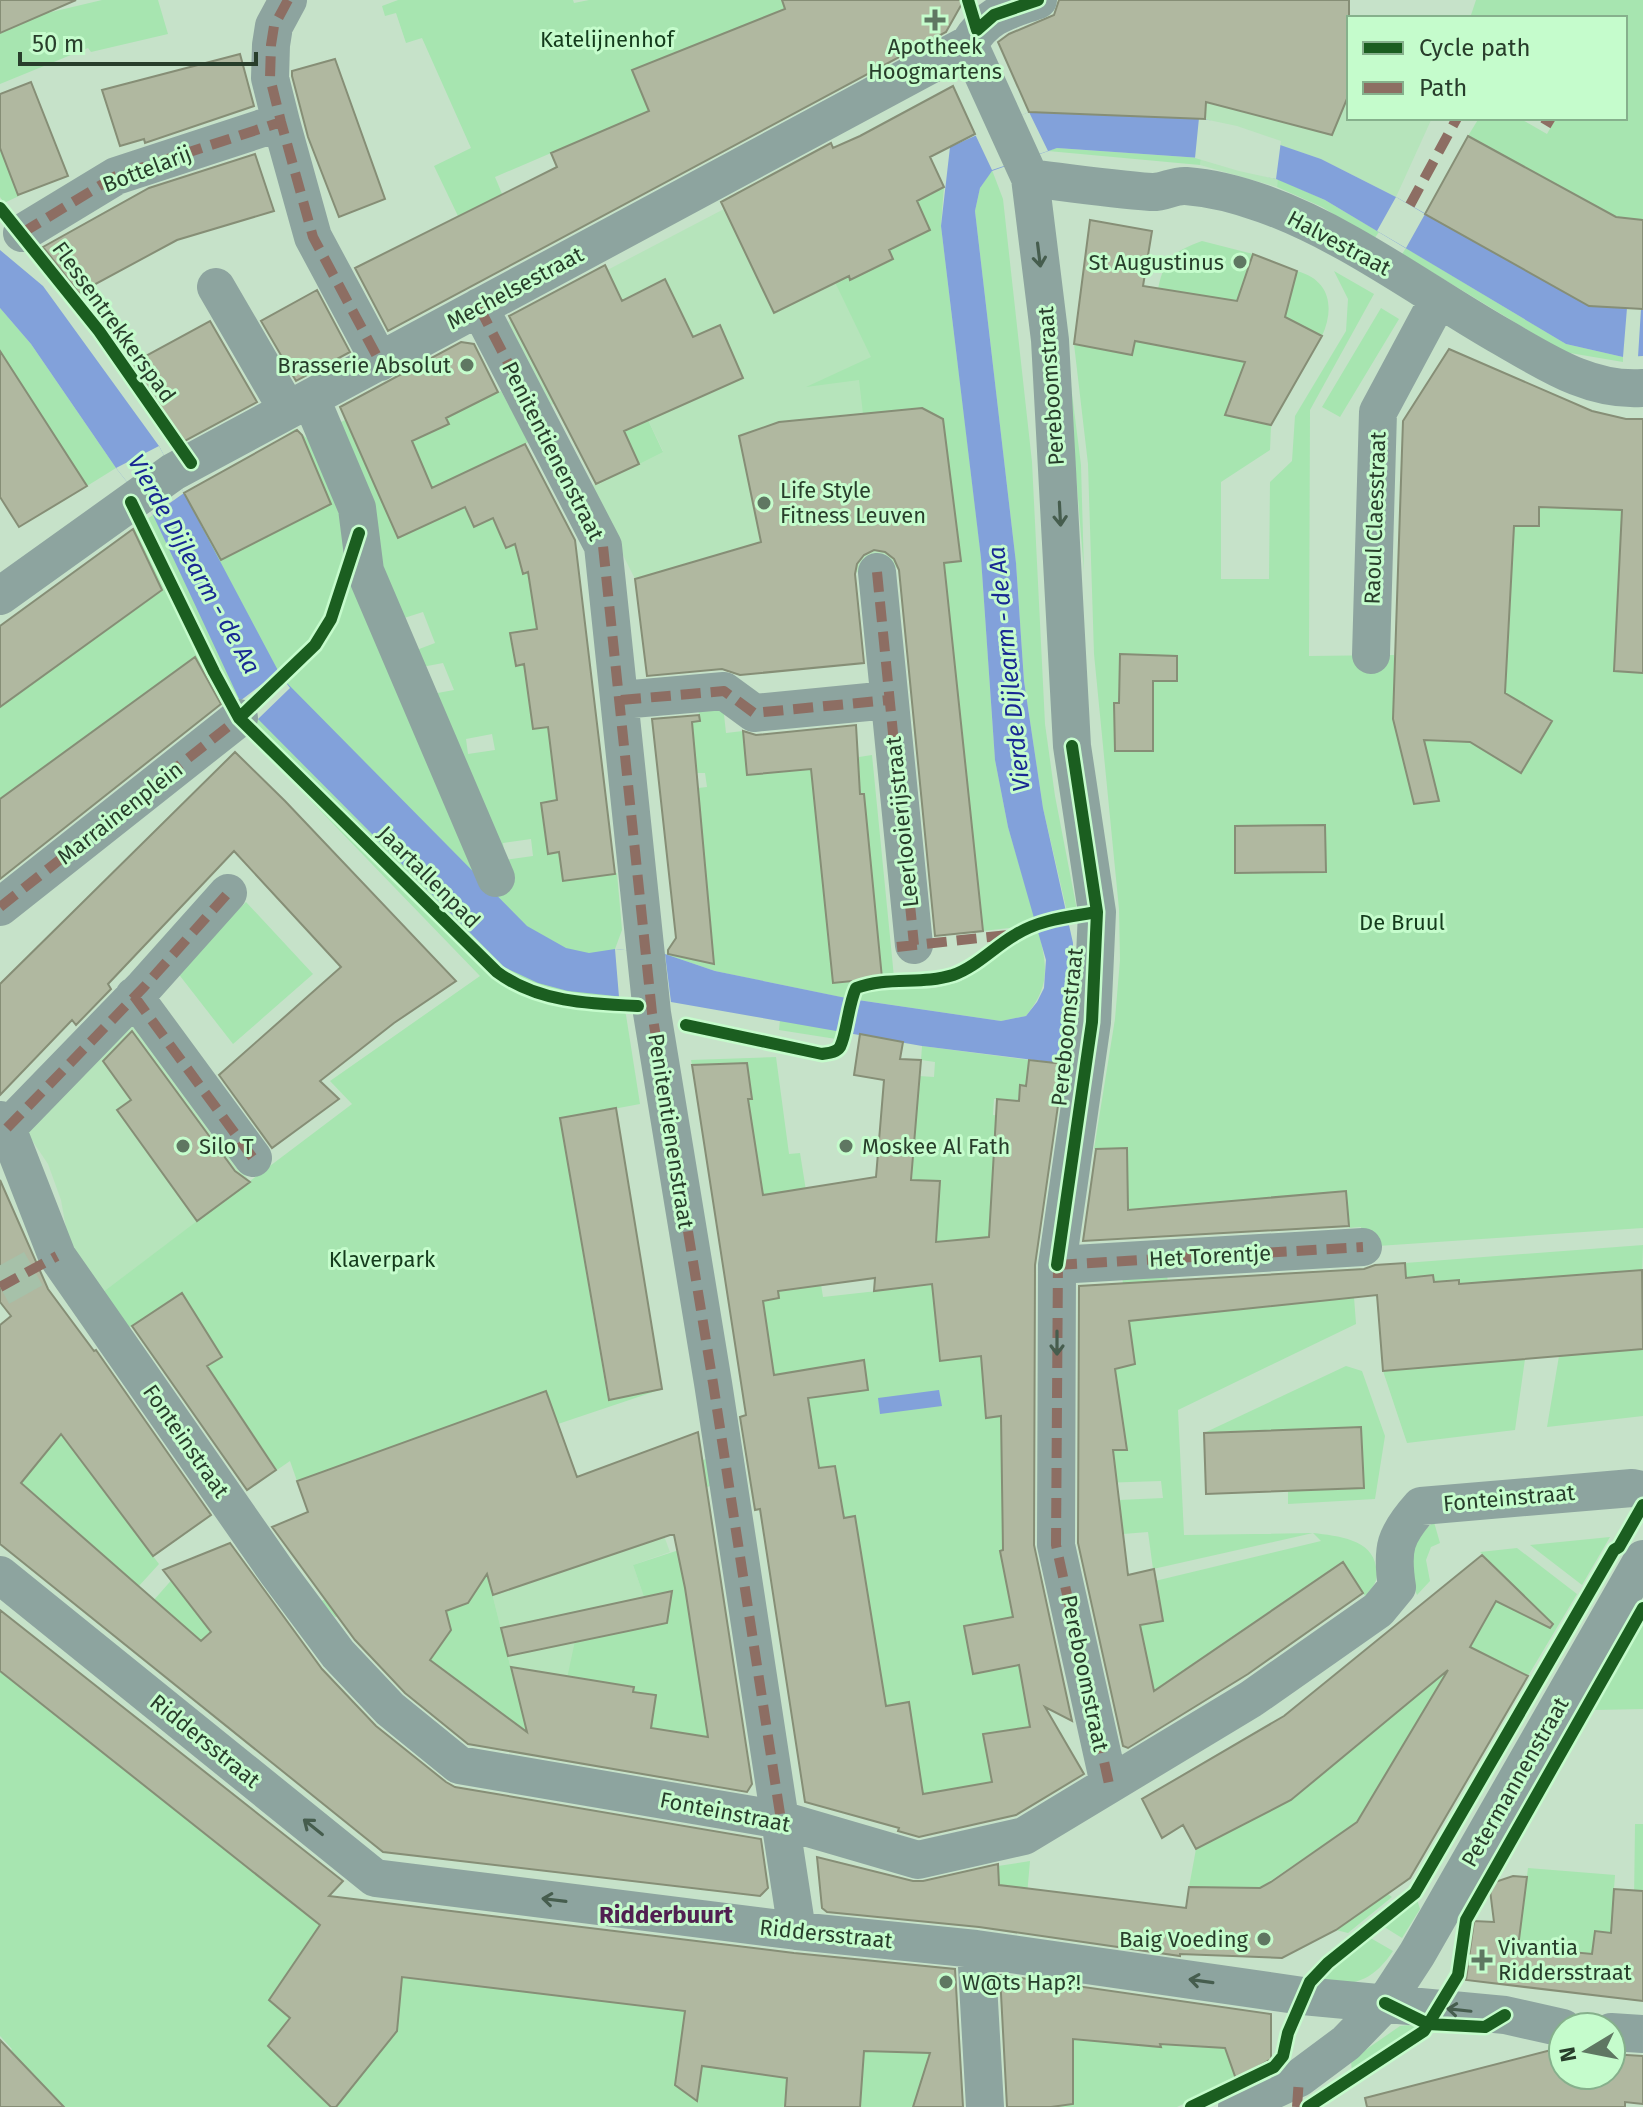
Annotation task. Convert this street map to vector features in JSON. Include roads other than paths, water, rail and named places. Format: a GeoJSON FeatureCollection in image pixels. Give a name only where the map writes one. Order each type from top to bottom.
{"type":"FeatureCollection","features":[{"type":"Feature","properties":{"kind":"street"},"geometry":{"type":"LineString","coordinates":[[288,0],[274,26],[271,45],[270,78],[281,122],[313,237],[380,362]]}},
{"type":"Feature","properties":{"kind":"street","name":"Mechelsestraat"},"geometry":{"type":"LineString","coordinates":[[6,579],[296,398],[380,362],[971,25],[1038,0]]}},
{"type":"Feature","properties":{"kind":"street","name":"Pereboomstraat"},"geometry":{"type":"LineString","coordinates":[[971,25],[1005,121],[1026,169],[1050,340],[1072,746],[1097,912],[1092,1022],[1057,1265],[1056,1545],[1109,1784]]}},
{"type":"Feature","properties":{"kind":"street","name":"Bottelarij"},"geometry":{"type":"LineString","coordinates":[[22,233],[116,176],[281,122]]}},
{"type":"Feature","properties":{"kind":"street","name":"Halvestraat"},"geometry":{"type":"LineString","coordinates":[[1026,169],[1156,193],[1183,186],[1237,195],[1308,223],[1554,366],[1590,383],[1643,388]]}},
{"type":"Feature","properties":{"kind":"street"},"geometry":{"type":"LineString","coordinates":[[216,287],[296,398],[357,508],[365,571],[496,878]]}},
{"type":"Feature","properties":{"kind":"street","name":"Raoul Claesstraat"},"geometry":{"type":"LineString","coordinates":[[1371,655],[1378,412],[1438,300]]}},
{"type":"Feature","properties":{"kind":"street","name":"Penitentienenstraat"},"geometry":{"type":"LineString","coordinates":[[479,307],[603,546],[650,999],[797,1931]]}},
{"type":"Feature","properties":{"kind":"street","name":"Leerlooierijstraat"},"geometry":{"type":"LineString","coordinates":[[877,572],[914,945]]}},
{"type":"Feature","properties":{"kind":"street"},"geometry":{"type":"LineString","coordinates":[[621,700],[724,691],[754,713],[889,700]]}},
{"type":"Feature","properties":{"kind":"street","name":"Marrainenplein"},"geometry":{"type":"LineString","coordinates":[[0,907],[239,718]]}},
{"type":"Feature","properties":{"kind":"street"},"geometry":{"type":"LineString","coordinates":[[3,1124],[134,996],[228,893]]}},
{"type":"Feature","properties":{"kind":"street"},"geometry":{"type":"LineString","coordinates":[[134,996],[253,1158]]}},
{"type":"Feature","properties":{"kind":"street","name":"Fonteinstraat"},"geometry":{"type":"LineString","coordinates":[[3,1124],[47,1261],[338,1654],[390,1709],[459,1765],[781,1820],[918,1860],[1024,1836],[1251,1699],[1378,1610],[1397,1587],[1393,1562],[1401,1529],[1421,1506],[1632,1488],[1643,1490]]}},
{"type":"Feature","properties":{"kind":"street","name":"Het Torentje"},"geometry":{"type":"LineString","coordinates":[[1057,1265],[1363,1247]]}},
{"type":"Feature","properties":{"kind":"street","name":"Petermannenstraat"},"geometry":{"type":"LineString","coordinates":[[1237,2107],[1298,2092],[1385,2003],[1417,1954],[1643,1559]]}},
{"type":"Feature","properties":{"kind":"street","name":"Riddersstraat"},"geometry":{"type":"LineString","coordinates":[[0,1575],[375,1878],[797,1931],[976,1949],[1303,1996],[1505,2015],[1547,2024]]}},
{"type":"Feature","properties":{"kind":"street"},"geometry":{"type":"LineString","coordinates":[[976,1949],[985,2107]]}},
{"type":"Feature","properties":{"kind":"water","name":"Vierde Dijlearm - de Aa"},"geometry":{"type":"Polygon","coordinates":[[[1029,112],[1205,119],[1321,159],[1396,197],[1589,306],[1643,309],[1643,356],[1623,357],[1566,344],[1325,200],[1276,179],[1201,158],[1057,148],[992,171],[980,188],[975,211],[1016,563],[1024,681],[1043,808],[1073,943],[1073,969],[1057,1063],[922,1046],[671,1002],[568,991],[538,983],[504,967],[240,701],[153,515],[116,468],[31,344],[0,308],[0,250],[43,286],[159,446],[282,678],[527,926],[566,948],[589,953],[615,949],[665,954],[715,971],[851,999],[1001,1021],[1026,1016],[1037,1002],[1044,988],[1046,960],[1008,827],[995,760],[981,558],[941,226],[950,147],[1029,112]]]}},
{"type":"Feature","properties":{"kind":"water"},"geometry":{"type":"Polygon","coordinates":[[[939,1390],[942,1406],[880,1414],[878,1398],[939,1390]]]}},
{"type":"Feature","properties":{"kind":"tunnel"},"geometry":{"type":"LineString","coordinates":[[0,1287],[38,1266]]}},
{"type":"Feature","properties":{"kind":"place","name":"Apotheek Hoogmartens"},"geometry":{"type":"Point","coordinates":[935,20]}},
{"type":"Feature","properties":{"kind":"place","name":"St Augustinus"},"geometry":{"type":"Point","coordinates":[1240,262]}},
{"type":"Feature","properties":{"kind":"place","name":"Brasserie Absolut"},"geometry":{"type":"Point","coordinates":[467,365]}},
{"type":"Feature","properties":{"kind":"place","name":"Life Style Fitness Leuven"},"geometry":{"type":"Point","coordinates":[764,503]}},
{"type":"Feature","properties":{"kind":"place","name":"Silo T"},"geometry":{"type":"Point","coordinates":[183,1146]}},
{"type":"Feature","properties":{"kind":"place","name":"Moskee Al Fath"},"geometry":{"type":"Point","coordinates":[846,1146]}},
{"type":"Feature","properties":{"kind":"place","name":"Baig Voeding"},"geometry":{"type":"Point","coordinates":[1264,1939]}},
{"type":"Feature","properties":{"kind":"place","name":"Vivantia Riddersstraat"},"geometry":{"type":"Point","coordinates":[1482,1960]}},
{"type":"Feature","properties":{"kind":"place","name":"W@ts Hap?!"},"geometry":{"type":"Point","coordinates":[946,1982]}},
{"type":"Feature","properties":{"kind":"district","name":"Ridderbuurt"},"geometry":{"type":"Point","coordinates":[666,1915]}},
{"type":"Feature","properties":{"kind":"park label","name":"Katelijnenhof"},"geometry":{"type":"Point","coordinates":[607,39]}},
{"type":"Feature","properties":{"kind":"park label","name":"De Bruul"},"geometry":{"type":"Point","coordinates":[1402,922]}},
{"type":"Feature","properties":{"kind":"park label","name":"Klaverpark"},"geometry":{"type":"Point","coordinates":[382,1259]}}]}
